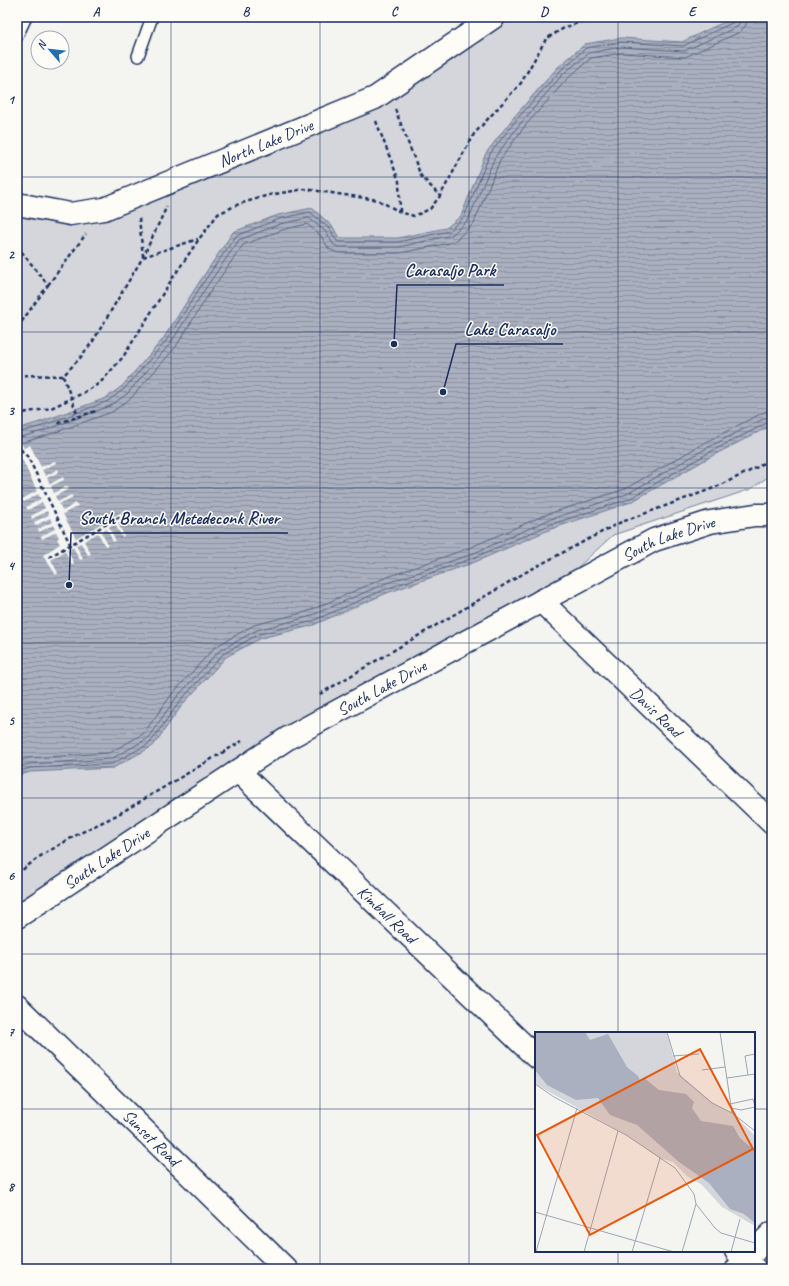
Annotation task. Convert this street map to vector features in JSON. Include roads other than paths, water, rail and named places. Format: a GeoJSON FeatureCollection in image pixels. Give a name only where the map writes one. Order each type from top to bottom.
{"type":"FeatureCollection","features":[{"type":"Feature","properties":{"kind":"street","name":"North Lake Drive"},"geometry":{"type":"LineString","coordinates":[[17,204],[70,214],[104,209],[375,98],[494,17]]}},
{"type":"Feature","properties":{"kind":"street","name":"South Lake Drive"},"geometry":{"type":"LineString","coordinates":[[17,917],[288,738],[654,540],[710,522],[755,515],[772,515]]}},
{"type":"Feature","properties":{"kind":"street","name":"Davis Road"},"geometry":{"type":"LineString","coordinates":[[541,601],[772,823]]}},
{"type":"Feature","properties":{"kind":"street","name":"Kimball Road"},"geometry":{"type":"LineString","coordinates":[[238,771],[535,1056]]}},
{"type":"Feature","properties":{"kind":"street","name":"Sunset Road"},"geometry":{"type":"LineString","coordinates":[[17,1006],[286,1269]]}},
{"type":"Feature","properties":{"kind":"street"},"geometry":{"type":"LineString","coordinates":[[755,1250],[772,1233]]}},
{"type":"Feature","properties":{"kind":"street"},"geometry":{"type":"LineString","coordinates":[[743,1262],[753,1252]]}},
{"type":"Feature","properties":{"kind":"lane"},"geometry":{"type":"LineString","coordinates":[[138,56],[152,17]]}},
{"type":"Feature","properties":{"kind":"lane"},"geometry":{"type":"LineString","coordinates":[[17,36],[25,19]]}},
{"type":"Feature","properties":{"kind":"water"},"geometry":{"type":"Polygon","coordinates":[[[736,17],[772,17],[772,425],[712,456],[631,502],[551,529],[475,562],[387,593],[311,626],[261,638],[226,657],[183,704],[153,746],[113,768],[30,772],[17,776],[17,429],[106,398],[122,386],[163,339],[233,232],[278,215],[312,208],[333,227],[339,238],[398,238],[446,228],[461,216],[486,153],[513,118],[557,68],[585,44],[621,38],[682,42],[736,17]]]}},
{"type":"Feature","properties":{"kind":"place","name":"Carasaljo Park"},"geometry":{"type":"Point","coordinates":[394,344]}},
{"type":"Feature","properties":{"kind":"place","name":"Lake Carasaljo"},"geometry":{"type":"Point","coordinates":[443,392]}},
{"type":"Feature","properties":{"kind":"place","name":"South Branch Metedeconk River"},"geometry":{"type":"Point","coordinates":[69,585]}}]}
